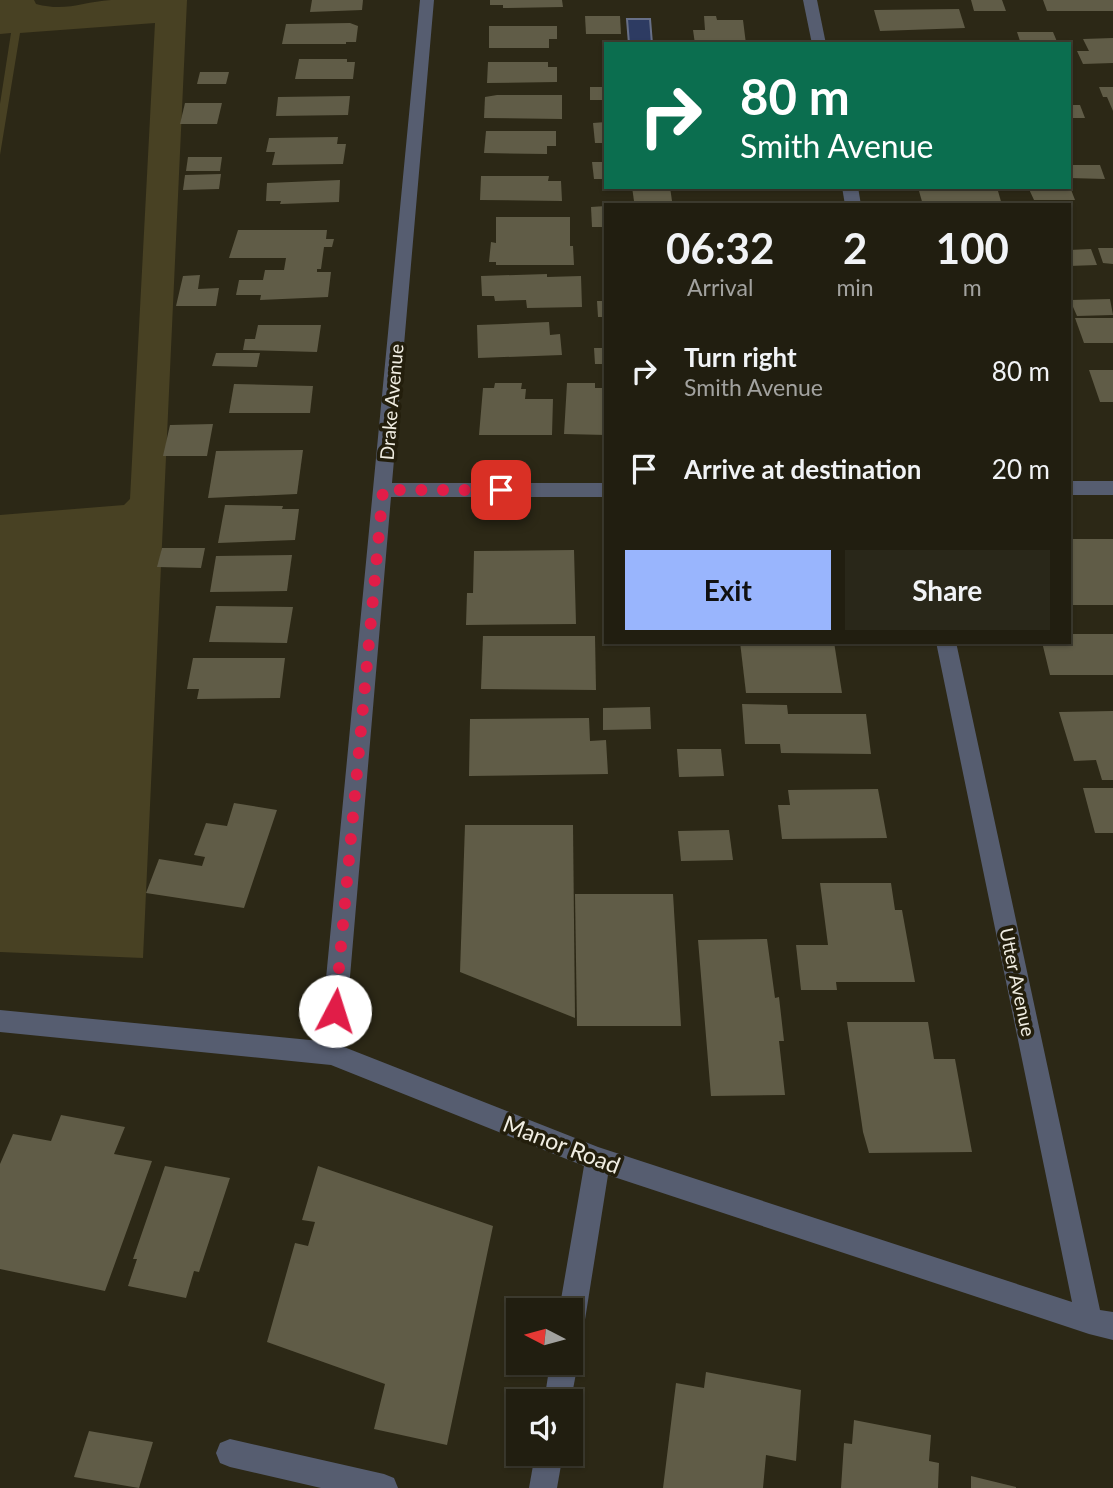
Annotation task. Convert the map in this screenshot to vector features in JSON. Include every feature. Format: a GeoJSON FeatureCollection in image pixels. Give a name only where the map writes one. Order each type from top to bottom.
{"type":"FeatureCollection","features":[{"type":"Feature","properties":{"kind":"street","name":"Drake Avenue"},"geometry":{"type":"LineString","coordinates":[[331,1054],[426,0]]}},
{"type":"Feature","properties":{"kind":"street"},"geometry":{"type":"LineString","coordinates":[[810,0],[819,42]]}},
{"type":"Feature","properties":{"kind":"street"},"geometry":{"type":"LineString","coordinates":[[1071,488],[1113,488]]}},
{"type":"Feature","properties":{"kind":"street"},"geometry":{"type":"LineString","coordinates":[[383,490],[604,489]]}},
{"type":"Feature","properties":{"kind":"street","name":"Utter Avenue"},"geometry":{"type":"LineString","coordinates":[[946,644],[1101,1323]]}},
{"type":"Feature","properties":{"kind":"street","name":"Manor Road"},"geometry":{"type":"LineString","coordinates":[[0,1021],[331,1054],[598,1159],[1101,1323]]}},
{"type":"Feature","properties":{"kind":"street"},"geometry":{"type":"LineString","coordinates":[[575,1298],[598,1159]]}},
{"type":"Feature","properties":{"kind":"street"},"geometry":{"type":"LineString","coordinates":[[230,1453],[384,1488]]}},
{"type":"Feature","properties":{"kind":"street"},"geometry":{"type":"LineString","coordinates":[[543,1488],[547,1466]]}},
{"type":"Feature","properties":{"kind":"shaded area"},"geometry":{"type":"Polygon","coordinates":[[[0,0],[34,0],[36,4],[56,7],[111,0],[187,0],[143,958],[0,952],[0,515],[124,505],[130,499],[155,23],[20,33],[0,155],[0,104],[11,33],[0,34],[0,0]]]}},
{"type":"Feature","properties":{"kind":"water"},"geometry":{"type":"Polygon","coordinates":[[[627,19],[650,19],[652,42],[629,42],[627,19]]]}},
{"type":"Feature","properties":{"kind":"building"},"geometry":{"type":"Polygon","coordinates":[[[312,0],[363,0],[362,10],[310,12],[312,0]]]}},
{"type":"Feature","properties":{"kind":"building"},"geometry":{"type":"Polygon","coordinates":[[[490,0],[562,0],[563,7],[503,8],[503,5],[490,5],[490,0]]]}},
{"type":"Feature","properties":{"kind":"building"},"geometry":{"type":"Polygon","coordinates":[[[971,0],[1002,0],[1006,11],[974,11],[971,0]]]}},
{"type":"Feature","properties":{"kind":"building"},"geometry":{"type":"Polygon","coordinates":[[[1043,0],[1113,0],[1113,11],[1047,11],[1043,0]]]}},
{"type":"Feature","properties":{"kind":"building"},"geometry":{"type":"Polygon","coordinates":[[[959,9],[965,28],[880,31],[874,10],[959,9]]]}},
{"type":"Feature","properties":{"kind":"building"},"geometry":{"type":"Polygon","coordinates":[[[585,16],[620,16],[621,34],[586,34],[585,16]]]}},
{"type":"Feature","properties":{"kind":"building"},"geometry":{"type":"Polygon","coordinates":[[[704,16],[716,16],[717,20],[743,20],[746,42],[695,42],[693,30],[705,30],[704,16]]]}},
{"type":"Feature","properties":{"kind":"building"},"geometry":{"type":"Polygon","coordinates":[[[350,23],[358,26],[356,42],[282,44],[286,24],[350,23]]]}},
{"type":"Feature","properties":{"kind":"building"},"geometry":{"type":"Polygon","coordinates":[[[489,26],[557,26],[557,39],[549,39],[549,48],[489,48],[489,26]]]}},
{"type":"Feature","properties":{"kind":"building"},"geometry":{"type":"Polygon","coordinates":[[[1017,32],[1053,32],[1057,42],[1020,42],[1017,32]]]}},
{"type":"Feature","properties":{"kind":"building"},"geometry":{"type":"Polygon","coordinates":[[[1113,38],[1113,63],[1083,64],[1077,51],[1089,51],[1083,39],[1113,38]]]}},
{"type":"Feature","properties":{"kind":"building"},"geometry":{"type":"Polygon","coordinates":[[[880,40],[940,42],[880,42],[880,40]]]}},
{"type":"Feature","properties":{"kind":"building"},"geometry":{"type":"Polygon","coordinates":[[[299,59],[347,59],[347,62],[355,62],[353,79],[295,79],[299,59]]]}},
{"type":"Feature","properties":{"kind":"building"},"geometry":{"type":"Polygon","coordinates":[[[488,62],[548,62],[548,67],[557,67],[557,82],[487,83],[488,62]]]}},
{"type":"Feature","properties":{"kind":"building"},"geometry":{"type":"Polygon","coordinates":[[[200,72],[229,72],[226,84],[197,84],[200,72]]]}},
{"type":"Feature","properties":{"kind":"building"},"geometry":{"type":"Polygon","coordinates":[[[590,87],[604,87],[604,100],[590,100],[590,87]]]}},
{"type":"Feature","properties":{"kind":"building"},"geometry":{"type":"Polygon","coordinates":[[[1099,87],[1113,87],[1113,111],[1107,97],[1103,97],[1099,87]]]}},
{"type":"Feature","properties":{"kind":"building"},"geometry":{"type":"Polygon","coordinates":[[[562,95],[562,119],[484,118],[485,97],[562,95]]]}},
{"type":"Feature","properties":{"kind":"building"},"geometry":{"type":"Polygon","coordinates":[[[350,96],[348,115],[276,116],[278,97],[350,96]]]}},
{"type":"Feature","properties":{"kind":"building"},"geometry":{"type":"Polygon","coordinates":[[[185,103],[222,103],[217,124],[180,124],[185,103]]]}},
{"type":"Feature","properties":{"kind":"building"},"geometry":{"type":"Polygon","coordinates":[[[1071,105],[1080,105],[1085,118],[1071,118],[1071,105]]]}},
{"type":"Feature","properties":{"kind":"building"},"geometry":{"type":"Polygon","coordinates":[[[604,122],[604,143],[595,143],[593,123],[604,122]]]}},
{"type":"Feature","properties":{"kind":"building"},"geometry":{"type":"Polygon","coordinates":[[[486,131],[556,131],[556,146],[547,146],[547,154],[484,153],[486,131]]]}},
{"type":"Feature","properties":{"kind":"building"},"geometry":{"type":"Polygon","coordinates":[[[338,137],[337,144],[346,144],[343,164],[272,165],[275,152],[266,152],[269,138],[338,137]]]}},
{"type":"Feature","properties":{"kind":"building"},"geometry":{"type":"Polygon","coordinates":[[[188,157],[222,157],[220,171],[186,171],[188,157]]]}},
{"type":"Feature","properties":{"kind":"building"},"geometry":{"type":"Polygon","coordinates":[[[592,162],[604,162],[604,179],[594,179],[592,162]]]}},
{"type":"Feature","properties":{"kind":"building"},"geometry":{"type":"Polygon","coordinates":[[[1071,165],[1100,165],[1105,179],[1071,178],[1071,165]]]}},
{"type":"Feature","properties":{"kind":"building"},"geometry":{"type":"Polygon","coordinates":[[[221,174],[219,189],[183,190],[185,175],[221,174]]]}},
{"type":"Feature","properties":{"kind":"building"},"geometry":{"type":"Polygon","coordinates":[[[481,176],[549,176],[548,181],[561,181],[562,201],[480,200],[481,176]]]}},
{"type":"Feature","properties":{"kind":"building"},"geometry":{"type":"Polygon","coordinates":[[[340,180],[339,202],[280,204],[281,201],[266,201],[267,183],[340,180]]]}},
{"type":"Feature","properties":{"kind":"building"},"geometry":{"type":"Polygon","coordinates":[[[632,189],[670,189],[672,201],[634,201],[632,189]]]}},
{"type":"Feature","properties":{"kind":"building"},"geometry":{"type":"Polygon","coordinates":[[[1029,189],[1071,189],[1075,200],[1034,200],[1029,189]]]}},
{"type":"Feature","properties":{"kind":"building"},"geometry":{"type":"Polygon","coordinates":[[[919,191],[998,191],[1001,203],[922,203],[919,191]]]}},
{"type":"Feature","properties":{"kind":"building"},"geometry":{"type":"Polygon","coordinates":[[[604,206],[604,227],[592,227],[591,207],[604,206]]]}},
{"type":"Feature","properties":{"kind":"building"},"geometry":{"type":"Polygon","coordinates":[[[496,217],[570,217],[570,246],[573,246],[574,265],[496,265],[496,262],[489,262],[491,242],[496,243],[496,217]]]}},
{"type":"Feature","properties":{"kind":"building"},"geometry":{"type":"Polygon","coordinates":[[[238,230],[327,230],[326,239],[334,239],[332,247],[324,247],[321,269],[317,269],[317,272],[331,272],[328,297],[260,300],[261,295],[236,295],[239,280],[263,280],[265,270],[284,270],[286,258],[229,258],[238,230]]]}},
{"type":"Feature","properties":{"kind":"building"},"geometry":{"type":"Polygon","coordinates":[[[1098,248],[1113,248],[1113,264],[1103,263],[1098,248]]]}},
{"type":"Feature","properties":{"kind":"building"},"geometry":{"type":"Polygon","coordinates":[[[1091,249],[1097,265],[1071,266],[1071,250],[1091,249]]]}},
{"type":"Feature","properties":{"kind":"building"},"geometry":{"type":"Polygon","coordinates":[[[547,274],[547,277],[581,276],[582,307],[527,308],[526,300],[495,301],[494,296],[482,296],[481,276],[547,274]]]}},
{"type":"Feature","properties":{"kind":"building"},"geometry":{"type":"Polygon","coordinates":[[[200,275],[198,289],[219,288],[216,306],[176,306],[183,276],[200,275]]]}},
{"type":"Feature","properties":{"kind":"building"},"geometry":{"type":"Polygon","coordinates":[[[1110,299],[1113,315],[1077,316],[1071,300],[1110,299]]]}},
{"type":"Feature","properties":{"kind":"building"},"geometry":{"type":"Polygon","coordinates":[[[597,301],[604,301],[604,317],[598,317],[597,301]]]}},
{"type":"Feature","properties":{"kind":"building"},"geometry":{"type":"Polygon","coordinates":[[[1075,318],[1113,318],[1113,343],[1084,343],[1075,318]]]}},
{"type":"Feature","properties":{"kind":"building"},"geometry":{"type":"Polygon","coordinates":[[[549,322],[550,335],[560,334],[562,355],[478,358],[477,325],[549,322]]]}},
{"type":"Feature","properties":{"kind":"building"},"geometry":{"type":"Polygon","coordinates":[[[258,325],[321,325],[317,352],[243,350],[245,339],[255,339],[258,325]]]}},
{"type":"Feature","properties":{"kind":"building"},"geometry":{"type":"Polygon","coordinates":[[[594,348],[604,348],[604,364],[595,364],[594,348]]]}},
{"type":"Feature","properties":{"kind":"building"},"geometry":{"type":"Polygon","coordinates":[[[216,353],[260,353],[257,367],[212,366],[216,353]]]}},
{"type":"Feature","properties":{"kind":"building"},"geometry":{"type":"Polygon","coordinates":[[[1089,370],[1113,370],[1113,402],[1100,402],[1089,370]]]}},
{"type":"Feature","properties":{"kind":"building"},"geometry":{"type":"Polygon","coordinates":[[[495,383],[522,383],[521,389],[526,389],[525,399],[553,399],[552,435],[479,435],[483,388],[494,388],[495,383]]]}},
{"type":"Feature","properties":{"kind":"building"},"geometry":{"type":"Polygon","coordinates":[[[567,383],[595,383],[595,388],[604,388],[604,435],[564,434],[567,383]]]}},
{"type":"Feature","properties":{"kind":"building"},"geometry":{"type":"Polygon","coordinates":[[[234,384],[313,386],[310,413],[229,413],[234,384]]]}},
{"type":"Feature","properties":{"kind":"building"},"geometry":{"type":"Polygon","coordinates":[[[213,424],[207,456],[163,456],[170,425],[213,424]]]}},
{"type":"Feature","properties":{"kind":"building"},"geometry":{"type":"Polygon","coordinates":[[[303,450],[297,494],[208,498],[216,451],[303,450]]]}},
{"type":"Feature","properties":{"kind":"building"},"geometry":{"type":"Polygon","coordinates":[[[225,505],[283,506],[282,509],[299,509],[295,540],[218,543],[225,505]]]}},
{"type":"Feature","properties":{"kind":"building"},"geometry":{"type":"Polygon","coordinates":[[[1071,539],[1113,539],[1113,605],[1071,605],[1071,539]]]}},
{"type":"Feature","properties":{"kind":"building"},"geometry":{"type":"Polygon","coordinates":[[[162,548],[205,548],[201,568],[157,567],[162,548]]]}},
{"type":"Feature","properties":{"kind":"building"},"geometry":{"type":"Polygon","coordinates":[[[574,550],[576,624],[466,625],[467,593],[473,593],[474,551],[574,550]]]}},
{"type":"Feature","properties":{"kind":"building"},"geometry":{"type":"Polygon","coordinates":[[[292,555],[287,591],[210,592],[216,556],[292,555]]]}},
{"type":"Feature","properties":{"kind":"building"},"geometry":{"type":"Polygon","coordinates":[[[602,560],[604,560],[604,596],[602,560]]]}},
{"type":"Feature","properties":{"kind":"building"},"geometry":{"type":"Polygon","coordinates":[[[216,606],[293,607],[287,643],[209,642],[216,606]]]}},
{"type":"Feature","properties":{"kind":"building"},"geometry":{"type":"Polygon","coordinates":[[[1071,634],[1113,634],[1113,675],[1050,675],[1042,644],[1071,644],[1071,634]]]}},
{"type":"Feature","properties":{"kind":"building"},"geometry":{"type":"Polygon","coordinates":[[[483,636],[595,636],[596,690],[481,689],[483,636]]]}},
{"type":"Feature","properties":{"kind":"building"},"geometry":{"type":"Polygon","coordinates":[[[662,644],[719,644],[719,646],[662,644]]]}},
{"type":"Feature","properties":{"kind":"building"},"geometry":{"type":"Polygon","coordinates":[[[740,644],[834,644],[842,693],[746,693],[740,644]]]}},
{"type":"Feature","properties":{"kind":"building"},"geometry":{"type":"Polygon","coordinates":[[[193,658],[285,658],[280,698],[197,699],[199,689],[187,689],[193,658]]]}},
{"type":"Feature","properties":{"kind":"building"},"geometry":{"type":"Polygon","coordinates":[[[742,704],[787,705],[788,714],[866,714],[871,754],[781,753],[780,744],[745,744],[742,704]]]}},
{"type":"Feature","properties":{"kind":"building"},"geometry":{"type":"Polygon","coordinates":[[[650,707],[651,729],[603,730],[603,708],[650,707]]]}},
{"type":"Feature","properties":{"kind":"building"},"geometry":{"type":"Polygon","coordinates":[[[1113,711],[1113,780],[1102,780],[1096,760],[1074,761],[1059,712],[1113,711]]]}},
{"type":"Feature","properties":{"kind":"building"},"geometry":{"type":"Polygon","coordinates":[[[589,718],[590,741],[606,740],[608,774],[469,776],[470,719],[589,718]]]}},
{"type":"Feature","properties":{"kind":"building"},"geometry":{"type":"Polygon","coordinates":[[[677,749],[721,749],[724,776],[679,777],[677,749]]]}},
{"type":"Feature","properties":{"kind":"building"},"geometry":{"type":"Polygon","coordinates":[[[1083,788],[1113,788],[1113,833],[1095,833],[1083,788]]]}},
{"type":"Feature","properties":{"kind":"building"},"geometry":{"type":"Polygon","coordinates":[[[878,789],[887,838],[782,839],[778,805],[790,805],[788,790],[878,789]]]}},
{"type":"Feature","properties":{"kind":"building"},"geometry":{"type":"Polygon","coordinates":[[[234,803],[277,810],[244,908],[146,893],[159,859],[202,866],[205,857],[194,855],[206,823],[227,826],[234,803]]]}},
{"type":"Feature","properties":{"kind":"building"},"geometry":{"type":"Polygon","coordinates":[[[465,825],[573,825],[575,1018],[460,972],[465,825]]]}},
{"type":"Feature","properties":{"kind":"building"},"geometry":{"type":"Polygon","coordinates":[[[729,830],[733,860],[681,861],[678,831],[729,830]]]}},
{"type":"Feature","properties":{"kind":"building"},"geometry":{"type":"Polygon","coordinates":[[[820,883],[891,883],[895,910],[902,910],[915,982],[836,982],[837,990],[801,990],[796,945],[828,945],[820,883]]]}},
{"type":"Feature","properties":{"kind":"building"},"geometry":{"type":"Polygon","coordinates":[[[575,894],[673,894],[681,1026],[577,1026],[575,894]]]}},
{"type":"Feature","properties":{"kind":"building"},"geometry":{"type":"Polygon","coordinates":[[[767,939],[775,998],[779,997],[784,1041],[779,1041],[785,1095],[711,1096],[698,940],[767,939]]]}},
{"type":"Feature","properties":{"kind":"building"},"geometry":{"type":"Polygon","coordinates":[[[847,1022],[928,1022],[934,1059],[955,1059],[972,1152],[869,1153],[863,1132],[847,1022]]]}},
{"type":"Feature","properties":{"kind":"building"},"geometry":{"type":"Polygon","coordinates":[[[61,1115],[125,1127],[114,1154],[152,1161],[105,1291],[0,1269],[0,1164],[13,1134],[51,1141],[61,1115]]]}},
{"type":"Feature","properties":{"kind":"building"},"geometry":{"type":"Polygon","coordinates":[[[165,1166],[230,1178],[199,1272],[194,1271],[186,1298],[128,1286],[137,1259],[133,1259],[165,1166]]]}},
{"type":"Feature","properties":{"kind":"building"},"geometry":{"type":"Polygon","coordinates":[[[318,1166],[493,1226],[447,1445],[374,1429],[385,1384],[267,1342],[295,1243],[308,1246],[315,1222],[302,1220],[318,1166]]]}},
{"type":"Feature","properties":{"kind":"building"},"geometry":{"type":"Polygon","coordinates":[[[706,1372],[801,1390],[796,1461],[766,1455],[763,1488],[663,1488],[676,1383],[704,1388],[706,1372]]]}},
{"type":"Feature","properties":{"kind":"building"},"geometry":{"type":"Polygon","coordinates":[[[854,1420],[931,1435],[929,1461],[939,1463],[938,1488],[841,1488],[844,1443],[852,1444],[854,1420]]]}},
{"type":"Feature","properties":{"kind":"building"},"geometry":{"type":"Polygon","coordinates":[[[89,1431],[153,1442],[139,1488],[74,1477],[89,1431]]]}},
{"type":"Feature","properties":{"kind":"building"},"geometry":{"type":"Polygon","coordinates":[[[971,1476],[1016,1487],[1016,1488],[971,1488],[971,1476]]]}},
{"type":"Feature","properties":{"kind":"route"},"geometry":{"type":"LineString","coordinates":[[335,1011],[383,490],[501,490]]}}]}
